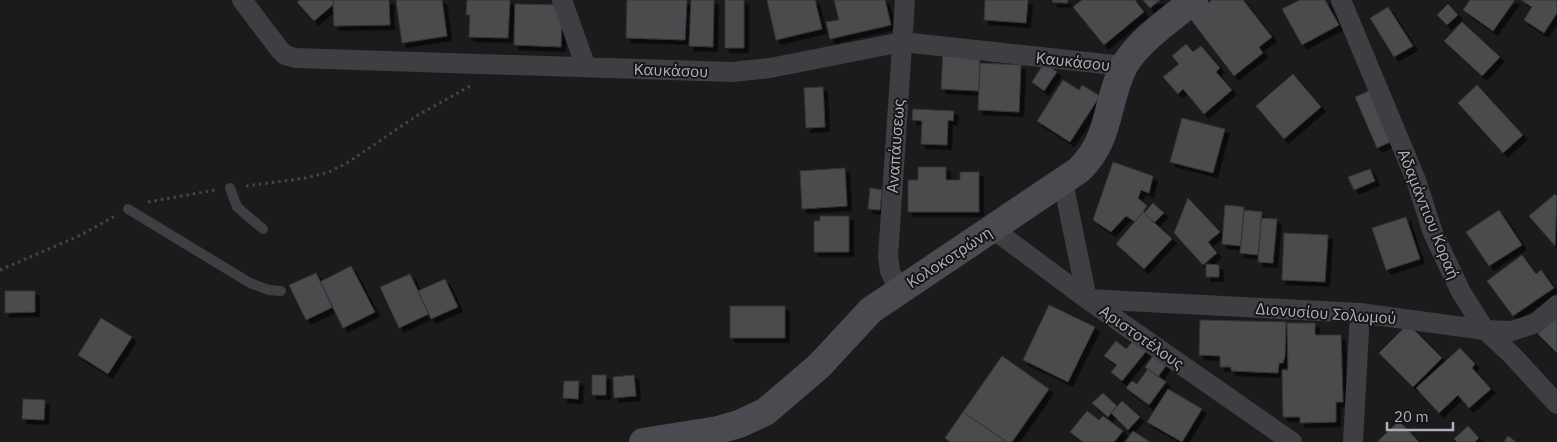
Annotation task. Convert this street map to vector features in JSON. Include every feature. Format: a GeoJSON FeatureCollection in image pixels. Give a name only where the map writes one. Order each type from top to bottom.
{"type":"FeatureCollection","features":[{"type":"Feature","properties":{"kind":"street","name":"Καυκάσου"},"geometry":{"type":"LineString","coordinates":[[242,0],[272,41],[285,55],[290,57],[748,71],[902,42],[1124,66]]}},
{"type":"Feature","properties":{"kind":"street"},"geometry":{"type":"LineString","coordinates":[[562,0],[586,67]]}},
{"type":"Feature","properties":{"kind":"street","name":"Αναπάυσεως"},"geometry":{"type":"LineString","coordinates":[[899,290],[890,271],[888,257],[905,0]]}},
{"type":"Feature","properties":{"kind":"street","name":"Κολοκοτρώνη"},"geometry":{"type":"LineString","coordinates":[[643,442],[718,430],[739,424],[765,412],[819,366],[871,310],[1063,182],[1084,165],[1100,143],[1124,66],[1143,44],[1194,0]]}},
{"type":"Feature","properties":{"kind":"street","name":"Αδαμάντιου Κοραή"},"geometry":{"type":"LineString","coordinates":[[1341,0],[1416,180],[1433,232],[1461,292],[1485,330],[1511,354],[1557,404]]}},
{"type":"Feature","properties":{"kind":"street"},"geometry":{"type":"LineString","coordinates":[[1063,182],[1087,299]]}},
{"type":"Feature","properties":{"kind":"street","name":"Αριστοτέλους"},"geometry":{"type":"LineString","coordinates":[[993,229],[1087,299],[1292,442]]}},
{"type":"Feature","properties":{"kind":"street","name":"Διονυσίου Σολωμού"},"geometry":{"type":"LineString","coordinates":[[1087,299],[1360,313],[1485,330],[1512,331],[1536,323],[1557,305]]}},
{"type":"Feature","properties":{"kind":"street"},"geometry":{"type":"LineString","coordinates":[[1353,442],[1360,313]]}},
{"type":"Feature","properties":{"kind":"lane"},"geometry":{"type":"LineString","coordinates":[[230,188],[237,207],[263,229]]}},
{"type":"Feature","properties":{"kind":"lane"},"geometry":{"type":"LineString","coordinates":[[128,209],[250,283],[269,290],[281,291]]}},
{"type":"Feature","properties":{"kind":"path"},"geometry":{"type":"LineString","coordinates":[[0,270],[81,236],[128,209],[178,195],[296,180],[329,172],[347,163],[418,115],[484,78],[489,72],[491,64]]}},
{"type":"Feature","properties":{"kind":"building"},"geometry":{"type":"Polygon","coordinates":[[[300,0],[333,0],[334,4],[314,21],[297,2],[300,0]]]}},
{"type":"Feature","properties":{"kind":"building"},"geometry":{"type":"Polygon","coordinates":[[[333,0],[389,0],[390,25],[334,26],[333,0]]]}},
{"type":"Feature","properties":{"kind":"building"},"geometry":{"type":"Polygon","coordinates":[[[396,0],[442,0],[447,36],[402,43],[396,0]]]}},
{"type":"Feature","properties":{"kind":"building"},"geometry":{"type":"Polygon","coordinates":[[[467,0],[510,0],[508,38],[469,37],[470,15],[466,15],[467,0]]]}},
{"type":"Feature","properties":{"kind":"building"},"geometry":{"type":"Polygon","coordinates":[[[627,0],[687,0],[685,40],[626,38],[627,0]]]}},
{"type":"Feature","properties":{"kind":"building"},"geometry":{"type":"Polygon","coordinates":[[[691,0],[714,0],[713,47],[689,46],[691,0]]]}},
{"type":"Feature","properties":{"kind":"building"},"geometry":{"type":"Polygon","coordinates":[[[725,0],[744,0],[744,48],[725,48],[725,0]]]}},
{"type":"Feature","properties":{"kind":"building"},"geometry":{"type":"Polygon","coordinates":[[[767,0],[815,0],[822,29],[776,40],[767,0]]]}},
{"type":"Feature","properties":{"kind":"building"},"geometry":{"type":"Polygon","coordinates":[[[834,0],[885,0],[891,25],[830,39],[826,22],[839,20],[834,0]]]}},
{"type":"Feature","properties":{"kind":"building"},"geometry":{"type":"Polygon","coordinates":[[[985,0],[1028,0],[1026,23],[984,20],[985,0]]]}},
{"type":"Feature","properties":{"kind":"building"},"geometry":{"type":"Polygon","coordinates":[[[1053,0],[1068,0],[1067,3],[1052,2],[1053,0]]]}},
{"type":"Feature","properties":{"kind":"building"},"geometry":{"type":"Polygon","coordinates":[[[1082,0],[1135,0],[1144,12],[1104,45],[1073,7],[1082,0]]]}},
{"type":"Feature","properties":{"kind":"building"},"geometry":{"type":"Polygon","coordinates":[[[1143,0],[1160,0],[1150,8],[1143,0]]]}},
{"type":"Feature","properties":{"kind":"building"},"geometry":{"type":"Polygon","coordinates":[[[1212,0],[1243,0],[1272,37],[1259,47],[1263,53],[1234,76],[1189,17],[1212,0]]]}},
{"type":"Feature","properties":{"kind":"building"},"geometry":{"type":"Polygon","coordinates":[[[1300,0],[1325,0],[1339,25],[1302,45],[1282,9],[1300,0]]]}},
{"type":"Feature","properties":{"kind":"building"},"geometry":{"type":"Polygon","coordinates":[[[1470,0],[1515,0],[1493,31],[1463,10],[1470,0]]]}},
{"type":"Feature","properties":{"kind":"building"},"geometry":{"type":"Polygon","coordinates":[[[1521,0],[1557,0],[1557,13],[1544,33],[1524,20],[1532,7],[1521,0]]]}},
{"type":"Feature","properties":{"kind":"building"},"geometry":{"type":"Polygon","coordinates":[[[515,4],[562,5],[561,47],[514,45],[515,4]]]}},
{"type":"Feature","properties":{"kind":"building"},"geometry":{"type":"Polygon","coordinates":[[[1448,4],[1458,15],[1447,25],[1437,15],[1448,4]]]}},
{"type":"Feature","properties":{"kind":"building"},"geometry":{"type":"Polygon","coordinates":[[[1388,7],[1413,46],[1394,57],[1370,18],[1388,7]]]}},
{"type":"Feature","properties":{"kind":"building"},"geometry":{"type":"Polygon","coordinates":[[[1462,22],[1500,57],[1482,76],[1444,41],[1462,22]]]}},
{"type":"Feature","properties":{"kind":"building"},"geometry":{"type":"Polygon","coordinates":[[[1186,44],[1193,52],[1201,46],[1220,68],[1216,72],[1232,90],[1204,114],[1183,89],[1178,94],[1163,77],[1179,64],[1172,56],[1186,44]]]}},
{"type":"Feature","properties":{"kind":"building"},"geometry":{"type":"Polygon","coordinates":[[[943,52],[980,53],[979,91],[941,89],[943,52]]]}},
{"type":"Feature","properties":{"kind":"building"},"geometry":{"type":"Polygon","coordinates":[[[980,63],[1021,65],[1019,112],[978,110],[980,63]]]}},
{"type":"Feature","properties":{"kind":"building"},"geometry":{"type":"Polygon","coordinates":[[[1044,63],[1057,72],[1044,91],[1032,82],[1044,63]]]}},
{"type":"Feature","properties":{"kind":"building"},"geometry":{"type":"Polygon","coordinates":[[[1293,74],[1321,107],[1284,139],[1256,106],[1293,74]]]}},
{"type":"Feature","properties":{"kind":"building"},"geometry":{"type":"Polygon","coordinates":[[[1063,80],[1079,90],[1082,85],[1100,96],[1070,142],[1037,121],[1063,80]]]}},
{"type":"Feature","properties":{"kind":"building"},"geometry":{"type":"Polygon","coordinates":[[[1477,85],[1523,135],[1503,153],[1458,103],[1477,85]]]}},
{"type":"Feature","properties":{"kind":"building"},"geometry":{"type":"Polygon","coordinates":[[[823,87],[825,127],[806,128],[804,88],[823,87]]]}},
{"type":"Feature","properties":{"kind":"building"},"geometry":{"type":"Polygon","coordinates":[[[1374,89],[1397,139],[1377,148],[1355,97],[1374,89]]]}},
{"type":"Feature","properties":{"kind":"building"},"geometry":{"type":"Polygon","coordinates":[[[913,109],[954,111],[953,121],[948,120],[947,145],[921,144],[922,121],[912,120],[913,109]]]}},
{"type":"Feature","properties":{"kind":"building"},"geometry":{"type":"Polygon","coordinates":[[[1182,118],[1225,129],[1213,173],[1170,162],[1182,118]]]}},
{"type":"Feature","properties":{"kind":"building"},"geometry":{"type":"Polygon","coordinates":[[[1113,162],[1153,176],[1149,193],[1141,190],[1138,198],[1147,206],[1143,212],[1135,222],[1126,216],[1111,232],[1093,220],[1113,162]]]}},
{"type":"Feature","properties":{"kind":"building"},"geometry":{"type":"Polygon","coordinates":[[[918,167],[946,167],[946,180],[960,180],[960,172],[979,172],[979,212],[908,212],[908,180],[918,180],[918,167]]]}},
{"type":"Feature","properties":{"kind":"building"},"geometry":{"type":"Polygon","coordinates":[[[845,168],[847,206],[802,209],[800,171],[845,168]]]}},
{"type":"Feature","properties":{"kind":"building"},"geometry":{"type":"Polygon","coordinates":[[[1370,169],[1375,181],[1354,190],[1348,177],[1370,169]]]}},
{"type":"Feature","properties":{"kind":"building"},"geometry":{"type":"Polygon","coordinates":[[[870,188],[882,190],[880,210],[868,209],[870,188]]]}},
{"type":"Feature","properties":{"kind":"building"},"geometry":{"type":"Polygon","coordinates":[[[1555,194],[1557,196],[1555,246],[1529,216],[1555,194]]]}},
{"type":"Feature","properties":{"kind":"building"},"geometry":{"type":"Polygon","coordinates":[[[1188,198],[1220,232],[1208,242],[1217,253],[1203,265],[1174,233],[1188,198]]]}},
{"type":"Feature","properties":{"kind":"building"},"geometry":{"type":"Polygon","coordinates":[[[1153,203],[1164,213],[1154,223],[1144,213],[1153,203]]]}},
{"type":"Feature","properties":{"kind":"building"},"geometry":{"type":"Polygon","coordinates":[[[1225,205],[1244,207],[1241,246],[1222,244],[1225,205]]]}},
{"type":"Feature","properties":{"kind":"building"},"geometry":{"type":"Polygon","coordinates":[[[1244,210],[1262,212],[1258,255],[1240,253],[1244,210]]]}},
{"type":"Feature","properties":{"kind":"building"},"geometry":{"type":"Polygon","coordinates":[[[1499,210],[1522,245],[1489,266],[1466,232],[1499,210]]]}},
{"type":"Feature","properties":{"kind":"building"},"geometry":{"type":"Polygon","coordinates":[[[1143,212],[1172,239],[1144,269],[1116,244],[1143,212]]]}},
{"type":"Feature","properties":{"kind":"building"},"geometry":{"type":"Polygon","coordinates":[[[820,216],[849,216],[849,252],[814,252],[814,221],[820,221],[820,216]]]}},
{"type":"Feature","properties":{"kind":"building"},"geometry":{"type":"Polygon","coordinates":[[[1406,217],[1420,259],[1386,270],[1372,228],[1406,217]]]}},
{"type":"Feature","properties":{"kind":"building"},"geometry":{"type":"Polygon","coordinates":[[[1261,218],[1277,219],[1273,263],[1258,262],[1261,218]]]}},
{"type":"Feature","properties":{"kind":"building"},"geometry":{"type":"Polygon","coordinates":[[[1284,233],[1328,235],[1325,282],[1282,280],[1284,233]]]}},
{"type":"Feature","properties":{"kind":"building"},"geometry":{"type":"Polygon","coordinates":[[[1522,255],[1536,274],[1541,270],[1554,288],[1513,316],[1487,281],[1522,255]]]}},
{"type":"Feature","properties":{"kind":"building"},"geometry":{"type":"Polygon","coordinates":[[[1206,264],[1219,265],[1219,277],[1206,277],[1206,264]]]}},
{"type":"Feature","properties":{"kind":"building"},"geometry":{"type":"Polygon","coordinates":[[[351,266],[375,312],[343,328],[320,282],[351,266]]]}},
{"type":"Feature","properties":{"kind":"building"},"geometry":{"type":"Polygon","coordinates":[[[316,273],[333,307],[306,320],[289,285],[316,273]]]}},
{"type":"Feature","properties":{"kind":"building"},"geometry":{"type":"Polygon","coordinates":[[[410,274],[429,314],[399,328],[380,287],[410,274]]]}},
{"type":"Feature","properties":{"kind":"building"},"geometry":{"type":"Polygon","coordinates":[[[445,279],[458,307],[431,319],[418,291],[445,279]]]}},
{"type":"Feature","properties":{"kind":"building"},"geometry":{"type":"Polygon","coordinates":[[[5,291],[35,291],[35,312],[5,313],[5,291]]]}},
{"type":"Feature","properties":{"kind":"building"},"geometry":{"type":"Polygon","coordinates":[[[1049,305],[1095,327],[1068,382],[1023,360],[1049,305]]]}},
{"type":"Feature","properties":{"kind":"building"},"geometry":{"type":"Polygon","coordinates":[[[730,306],[785,306],[785,338],[730,338],[730,306]]]}},
{"type":"Feature","properties":{"kind":"building"},"geometry":{"type":"Polygon","coordinates":[[[1557,315],[1557,353],[1538,334],[1557,315]]]}},
{"type":"Feature","properties":{"kind":"building"},"geometry":{"type":"Polygon","coordinates":[[[101,318],[132,337],[108,374],[78,355],[101,318]]]}},
{"type":"Feature","properties":{"kind":"building"},"geometry":{"type":"Polygon","coordinates":[[[1200,320],[1286,322],[1285,356],[1283,363],[1279,363],[1278,373],[1231,371],[1231,367],[1220,367],[1220,356],[1199,355],[1200,320]]]}},
{"type":"Feature","properties":{"kind":"building"},"geometry":{"type":"Polygon","coordinates":[[[1287,323],[1315,323],[1315,335],[1341,335],[1343,402],[1336,402],[1336,422],[1300,423],[1300,417],[1283,417],[1282,370],[1288,370],[1287,323]]]}},
{"type":"Feature","properties":{"kind":"building"},"geometry":{"type":"Polygon","coordinates":[[[1408,324],[1442,358],[1413,387],[1379,353],[1408,324]]]}},
{"type":"Feature","properties":{"kind":"building"},"geometry":{"type":"Polygon","coordinates":[[[1135,339],[1148,349],[1122,381],[1111,372],[1117,365],[1104,356],[1116,341],[1126,349],[1135,339]]]}},
{"type":"Feature","properties":{"kind":"building"},"geometry":{"type":"Polygon","coordinates":[[[1460,348],[1475,364],[1472,368],[1491,389],[1469,408],[1458,395],[1439,413],[1416,388],[1460,348]]]}},
{"type":"Feature","properties":{"kind":"building"},"geometry":{"type":"Polygon","coordinates":[[[1155,353],[1168,363],[1158,377],[1145,367],[1155,353]]]}},
{"type":"Feature","properties":{"kind":"building"},"geometry":{"type":"Polygon","coordinates":[[[1002,356],[1049,389],[1012,442],[1007,442],[963,412],[1002,356]]]}},
{"type":"Feature","properties":{"kind":"building"},"geometry":{"type":"Polygon","coordinates":[[[1148,369],[1166,382],[1149,405],[1126,388],[1132,381],[1137,384],[1148,369]]]}},
{"type":"Feature","properties":{"kind":"building"},"geometry":{"type":"Polygon","coordinates":[[[592,375],[606,375],[606,395],[592,395],[592,375]]]}},
{"type":"Feature","properties":{"kind":"building"},"geometry":{"type":"Polygon","coordinates":[[[634,375],[636,396],[614,398],[613,377],[634,375]]]}},
{"type":"Feature","properties":{"kind":"building"},"geometry":{"type":"Polygon","coordinates":[[[564,381],[579,381],[578,399],[563,398],[564,381]]]}},
{"type":"Feature","properties":{"kind":"building"},"geometry":{"type":"Polygon","coordinates":[[[1168,389],[1202,409],[1182,442],[1147,422],[1168,389]]]}},
{"type":"Feature","properties":{"kind":"building"},"geometry":{"type":"Polygon","coordinates":[[[1103,393],[1117,406],[1108,417],[1092,403],[1103,393]]]}},
{"type":"Feature","properties":{"kind":"building"},"geometry":{"type":"Polygon","coordinates":[[[23,399],[45,400],[44,420],[22,419],[23,399]]]}},
{"type":"Feature","properties":{"kind":"building"},"geometry":{"type":"Polygon","coordinates":[[[1122,401],[1140,417],[1128,430],[1111,413],[1122,401]]]}},
{"type":"Feature","properties":{"kind":"building"},"geometry":{"type":"Polygon","coordinates":[[[1087,411],[1099,420],[1103,416],[1123,431],[1114,442],[1083,442],[1070,432],[1087,411]]]}},
{"type":"Feature","properties":{"kind":"building"},"geometry":{"type":"Polygon","coordinates":[[[963,412],[1007,442],[950,442],[945,438],[963,412]]]}},
{"type":"Feature","properties":{"kind":"building"},"geometry":{"type":"Polygon","coordinates":[[[1399,421],[1419,442],[1377,442],[1399,421]]]}},
{"type":"Feature","properties":{"kind":"building"},"geometry":{"type":"Polygon","coordinates":[[[1468,426],[1479,438],[1475,442],[1457,442],[1454,439],[1468,426]]]}},
{"type":"Feature","properties":{"kind":"building"},"geometry":{"type":"Polygon","coordinates":[[[1133,431],[1150,442],[1125,442],[1133,431]]]}},
{"type":"Feature","properties":{"kind":"building"},"geometry":{"type":"Polygon","coordinates":[[[1508,436],[1516,442],[1504,442],[1508,436]]]}}]}
